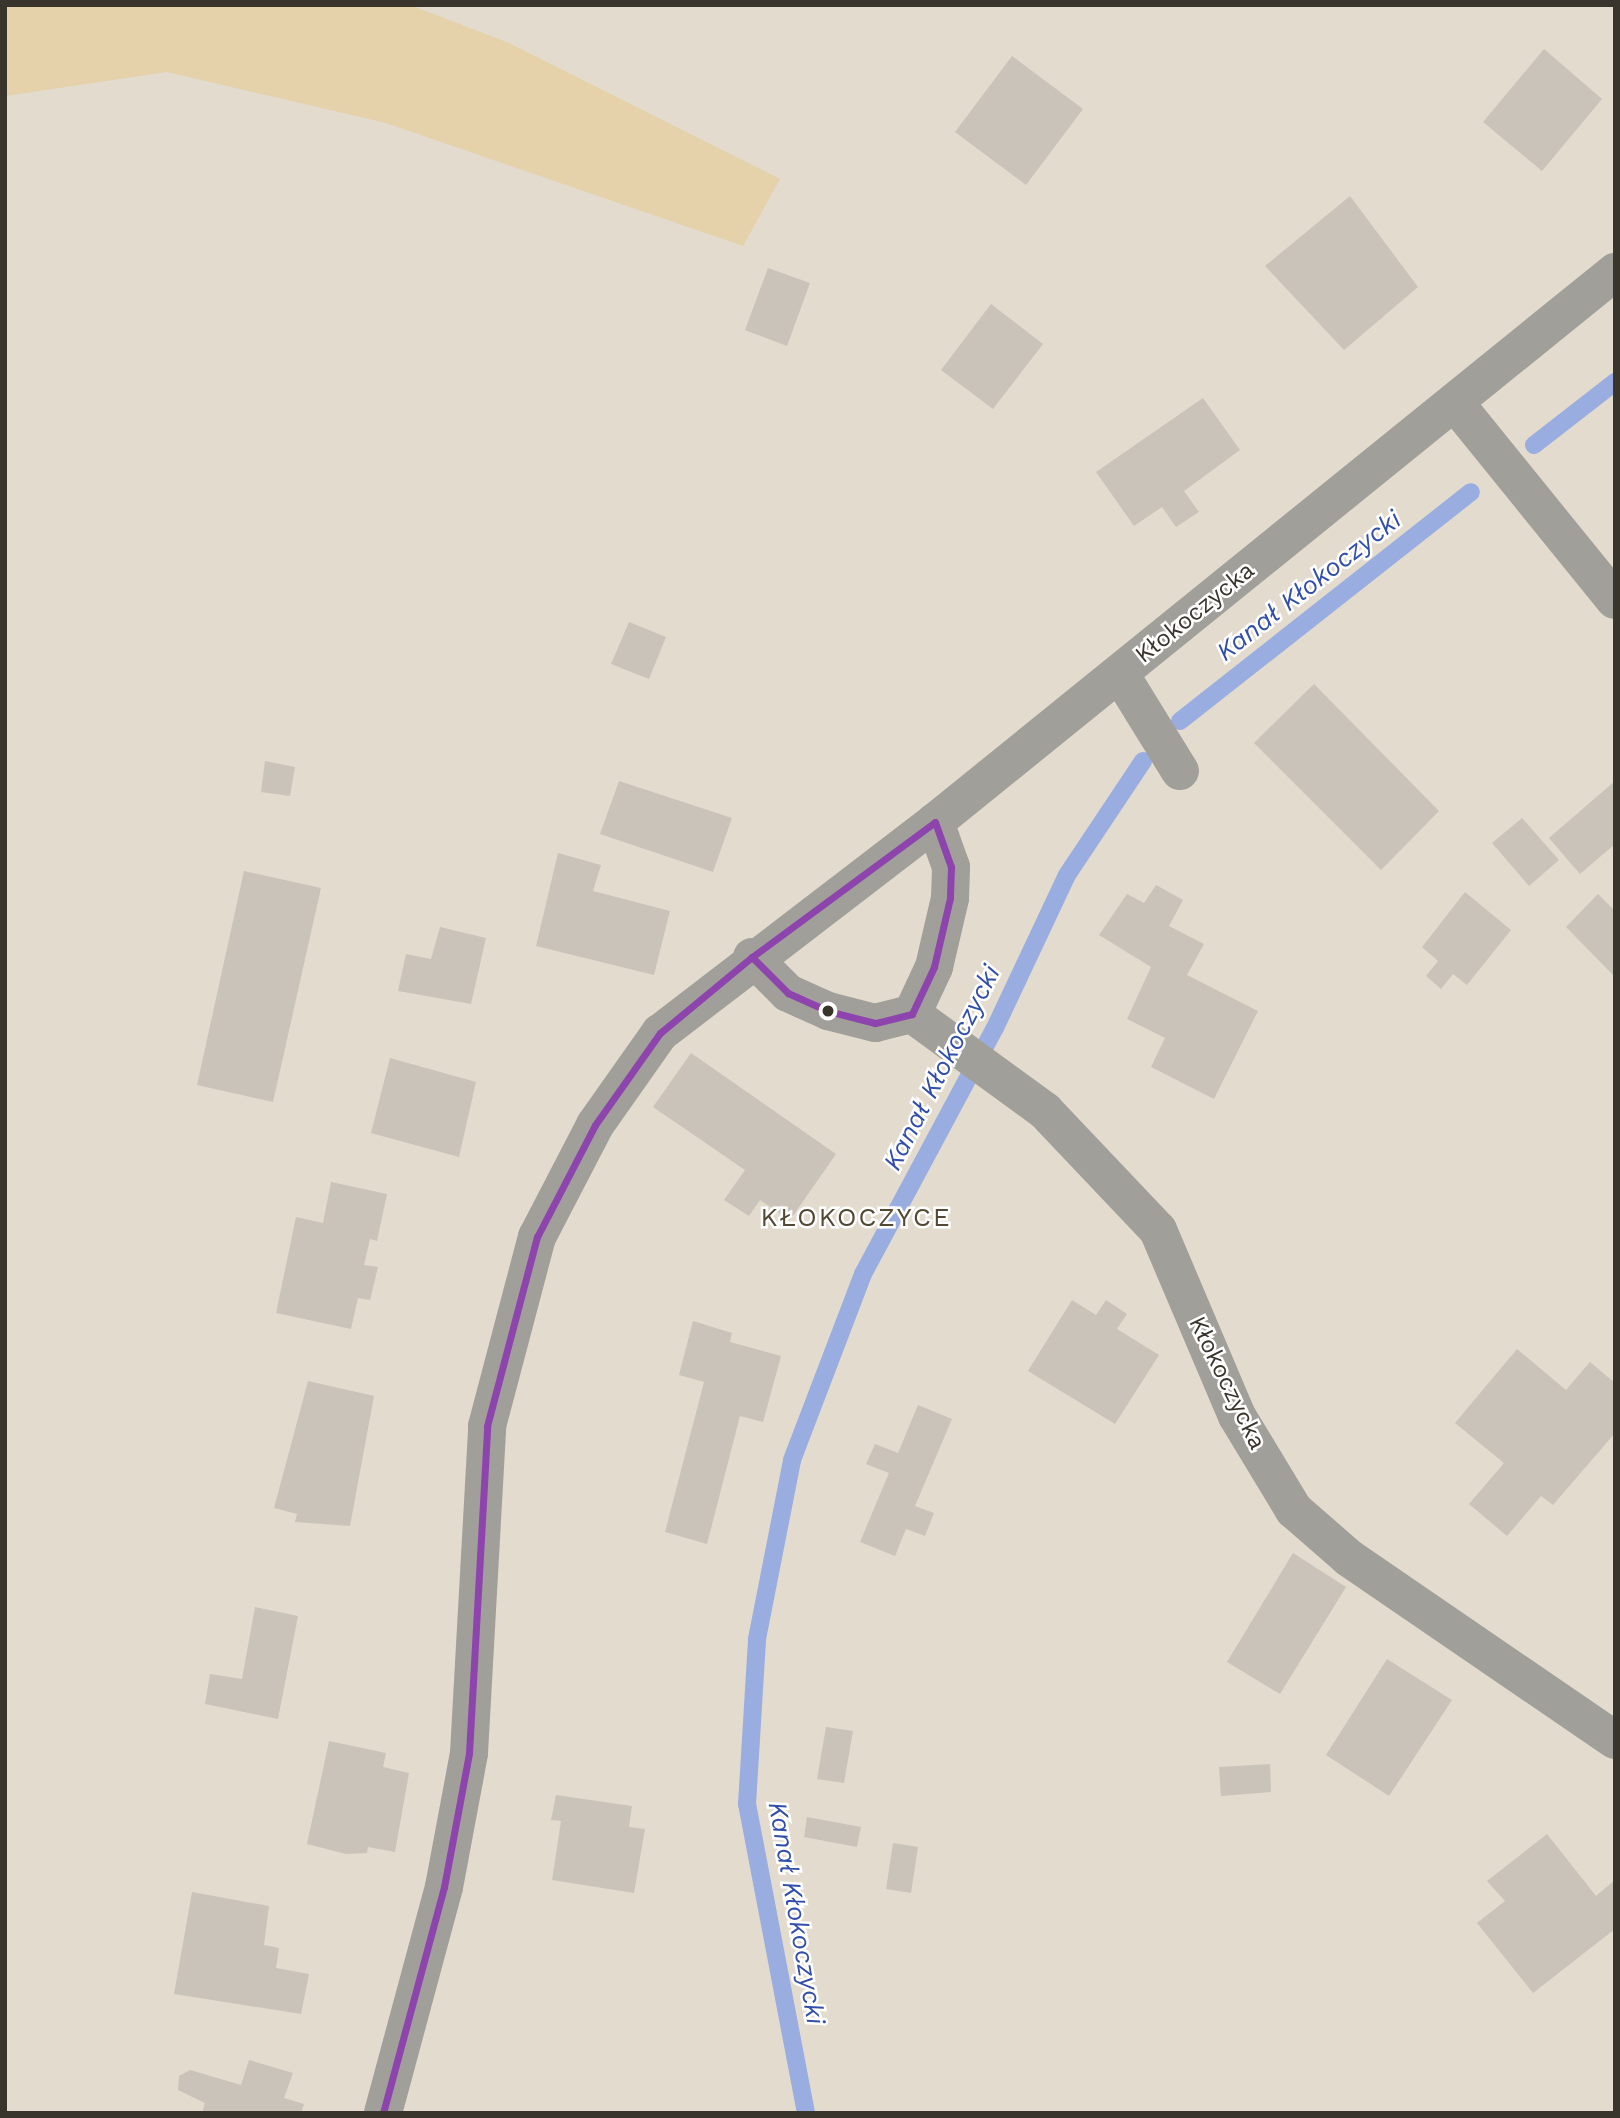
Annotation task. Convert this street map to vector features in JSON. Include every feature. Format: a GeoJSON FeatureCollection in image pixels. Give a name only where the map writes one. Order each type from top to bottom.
{"type":"FeatureCollection","features":[{"type":"Feature","properties":{"kind":"street","name":"Kłokoczycka"},"geometry":{"type":"LineString","coordinates":[[383,2113],[444,1887],[469,1753],[487,1426],[537,1237],[595,1125],[660,1033],[752,957],[935,822],[1456,404],[1615,272]]}},
{"type":"Feature","properties":{"kind":"street"},"geometry":{"type":"LineString","coordinates":[[1456,404],[1615,600]]}},
{"type":"Feature","properties":{"kind":"street"},"geometry":{"type":"LineString","coordinates":[[1120,674],[1180,771]]}},
{"type":"Feature","properties":{"kind":"street"},"geometry":{"type":"LineString","coordinates":[[752,957],[788,993],[828,1012],[875,1023],[912,1014],[934,967],[950,898],[951,867],[935,822]]}},
{"type":"Feature","properties":{"kind":"street","name":"Kłokoczycka"},"geometry":{"type":"LineString","coordinates":[[912,1014],[1001,1079],[1072,1137],[1158,1230],[1237,1416],[1294,1510],[1349,1558],[1615,1740]]}},
{"type":"Feature","properties":{"kind":"shaded area"},"geometry":{"type":"Polygon","coordinates":[[[5,5],[410,5],[509,43],[780,179],[743,246],[386,123],[167,72],[5,96],[5,5]]]}},
{"type":"Feature","properties":{"kind":"building"},"geometry":{"type":"Polygon","coordinates":[[[1544,49],[1602,99],[1542,171],[1483,122],[1544,49]]]}},
{"type":"Feature","properties":{"kind":"building"},"geometry":{"type":"Polygon","coordinates":[[[1012,56],[1083,109],[1026,185],[955,132],[1012,56]]]}},
{"type":"Feature","properties":{"kind":"building"},"geometry":{"type":"Polygon","coordinates":[[[1350,196],[1418,287],[1344,350],[1265,266],[1350,196]]]}},
{"type":"Feature","properties":{"kind":"building"},"geometry":{"type":"Polygon","coordinates":[[[768,268],[810,283],[787,346],[745,330],[768,268]]]}},
{"type":"Feature","properties":{"kind":"building"},"geometry":{"type":"Polygon","coordinates":[[[991,304],[1043,344],[993,409],[941,370],[991,304]]]}},
{"type":"Feature","properties":{"kind":"building"},"geometry":{"type":"Polygon","coordinates":[[[1203,398],[1240,450],[1184,491],[1199,512],[1176,527],[1162,507],[1134,526],[1096,472],[1203,398]]]}},
{"type":"Feature","properties":{"kind":"building"},"geometry":{"type":"Polygon","coordinates":[[[629,622],[666,637],[649,679],[611,664],[629,622]]]}},
{"type":"Feature","properties":{"kind":"building"},"geometry":{"type":"Polygon","coordinates":[[[1314,684],[1439,811],[1381,870],[1254,743],[1314,684]]]}},
{"type":"Feature","properties":{"kind":"building"},"geometry":{"type":"Polygon","coordinates":[[[265,761],[295,767],[290,796],[261,792],[265,761]]]}},
{"type":"Feature","properties":{"kind":"building"},"geometry":{"type":"Polygon","coordinates":[[[619,781],[732,818],[713,872],[600,834],[619,781]]]}},
{"type":"Feature","properties":{"kind":"building"},"geometry":{"type":"Polygon","coordinates":[[[1615,781],[1615,844],[1580,874],[1549,838],[1615,781]]]}},
{"type":"Feature","properties":{"kind":"building"},"geometry":{"type":"Polygon","coordinates":[[[1522,818],[1559,860],[1529,886],[1492,843],[1522,818]]]}},
{"type":"Feature","properties":{"kind":"building"},"geometry":{"type":"Polygon","coordinates":[[[558,853],[601,865],[593,891],[670,911],[654,975],[536,946],[558,853]]]}},
{"type":"Feature","properties":{"kind":"building"},"geometry":{"type":"Polygon","coordinates":[[[244,871],[321,888],[273,1102],[197,1085],[244,871]]]}},
{"type":"Feature","properties":{"kind":"building"},"geometry":{"type":"Polygon","coordinates":[[[1156,885],[1183,900],[1169,926],[1204,944],[1187,975],[1258,1011],[1214,1099],[1151,1067],[1165,1038],[1127,1019],[1151,967],[1099,935],[1127,894],[1144,903],[1156,885]]]}},
{"type":"Feature","properties":{"kind":"building"},"geometry":{"type":"Polygon","coordinates":[[[1465,892],[1511,930],[1467,985],[1453,974],[1441,989],[1426,976],[1438,961],[1422,947],[1465,892]]]}},
{"type":"Feature","properties":{"kind":"building"},"geometry":{"type":"Polygon","coordinates":[[[1598,894],[1615,911],[1615,977],[1566,927],[1598,894]]]}},
{"type":"Feature","properties":{"kind":"building"},"geometry":{"type":"Polygon","coordinates":[[[440,927],[486,938],[471,1004],[398,991],[406,954],[431,959],[440,927]]]}},
{"type":"Feature","properties":{"kind":"building"},"geometry":{"type":"Polygon","coordinates":[[[691,1053],[836,1154],[790,1220],[760,1200],[749,1216],[724,1200],[745,1170],[653,1107],[691,1053]]]}},
{"type":"Feature","properties":{"kind":"building"},"geometry":{"type":"Polygon","coordinates":[[[390,1058],[476,1082],[459,1157],[371,1133],[390,1058]]]}},
{"type":"Feature","properties":{"kind":"building"},"geometry":{"type":"Polygon","coordinates":[[[331,1182],[387,1194],[377,1241],[370,1239],[364,1265],[378,1267],[370,1300],[358,1298],[351,1329],[276,1313],[296,1217],[323,1223],[331,1182]]]}},
{"type":"Feature","properties":{"kind":"building"},"geometry":{"type":"Polygon","coordinates":[[[1072,1300],[1096,1315],[1106,1300],[1127,1314],[1117,1329],[1159,1355],[1115,1424],[1028,1371],[1072,1300]]]}},
{"type":"Feature","properties":{"kind":"building"},"geometry":{"type":"Polygon","coordinates":[[[693,1321],[732,1333],[730,1342],[781,1356],[763,1422],[740,1416],[707,1544],[665,1532],[704,1382],[679,1375],[693,1321]]]}},
{"type":"Feature","properties":{"kind":"building"},"geometry":{"type":"Polygon","coordinates":[[[1517,1349],[1566,1390],[1590,1362],[1615,1383],[1615,1433],[1553,1505],[1541,1496],[1507,1536],[1469,1504],[1504,1463],[1455,1423],[1517,1349]]]}},
{"type":"Feature","properties":{"kind":"building"},"geometry":{"type":"Polygon","coordinates":[[[308,1381],[374,1396],[350,1526],[295,1522],[297,1514],[274,1508],[308,1381]]]}},
{"type":"Feature","properties":{"kind":"building"},"geometry":{"type":"Polygon","coordinates":[[[918,1405],[952,1419],[915,1506],[934,1513],[925,1536],[906,1529],[895,1556],[860,1542],[889,1473],[866,1464],[875,1444],[898,1453],[918,1405]]]}},
{"type":"Feature","properties":{"kind":"building"},"geometry":{"type":"Polygon","coordinates":[[[1293,1553],[1346,1587],[1280,1694],[1227,1662],[1293,1553]]]}},
{"type":"Feature","properties":{"kind":"building"},"geometry":{"type":"Polygon","coordinates":[[[255,1607],[298,1616],[278,1719],[205,1704],[210,1674],[242,1679],[255,1607]]]}},
{"type":"Feature","properties":{"kind":"building"},"geometry":{"type":"Polygon","coordinates":[[[1387,1659],[1452,1700],[1389,1796],[1326,1755],[1387,1659]]]}},
{"type":"Feature","properties":{"kind":"building"},"geometry":{"type":"Polygon","coordinates":[[[826,1727],[853,1731],[844,1783],[817,1779],[826,1727]]]}},
{"type":"Feature","properties":{"kind":"building"},"geometry":{"type":"Polygon","coordinates":[[[329,1741],[386,1753],[383,1767],[409,1773],[395,1852],[368,1847],[367,1853],[346,1854],[307,1844],[329,1741]]]}},
{"type":"Feature","properties":{"kind":"building"},"geometry":{"type":"Polygon","coordinates":[[[1270,1764],[1271,1792],[1221,1796],[1219,1767],[1270,1764]]]}},
{"type":"Feature","properties":{"kind":"building"},"geometry":{"type":"Polygon","coordinates":[[[556,1795],[632,1806],[629,1827],[645,1829],[634,1893],[552,1880],[561,1821],[551,1820],[556,1795]]]}},
{"type":"Feature","properties":{"kind":"building"},"geometry":{"type":"Polygon","coordinates":[[[807,1817],[861,1827],[857,1847],[804,1837],[807,1817]]]}},
{"type":"Feature","properties":{"kind":"building"},"geometry":{"type":"Polygon","coordinates":[[[1547,1834],[1596,1896],[1615,1880],[1615,1929],[1533,1993],[1477,1923],[1505,1901],[1487,1881],[1547,1834]]]}},
{"type":"Feature","properties":{"kind":"building"},"geometry":{"type":"Polygon","coordinates":[[[893,1843],[918,1847],[911,1893],[886,1889],[893,1843]]]}},
{"type":"Feature","properties":{"kind":"building"},"geometry":{"type":"Polygon","coordinates":[[[192,1892],[269,1906],[264,1945],[279,1948],[276,1968],[309,1974],[301,2014],[174,1994],[192,1892]]]}},
{"type":"Feature","properties":{"kind":"building"},"geometry":{"type":"Polygon","coordinates":[[[249,2060],[293,2073],[284,2098],[304,2104],[301,2113],[202,2113],[205,2103],[178,2090],[179,2076],[190,2070],[241,2085],[249,2060]]]}},
{"type":"Feature","properties":{"kind":"waterway","name":"Kanał Kłokoczycki"},"geometry":{"type":"LineString","coordinates":[[1534,445],[1615,382]]}},
{"type":"Feature","properties":{"kind":"waterway","name":"Kanał Kłokoczycki"},"geometry":{"type":"LineString","coordinates":[[1180,721],[1471,492]]}},
{"type":"Feature","properties":{"kind":"waterway","name":"Kanał Kłokoczycki"},"geometry":{"type":"LineString","coordinates":[[806,2113],[747,1804],[757,1639],[792,1460],[863,1274],[995,1028],[1067,875],[1143,761]]}},
{"type":"Feature","properties":{"kind":"transit line"},"geometry":{"type":"LineString","coordinates":[[935,822],[951,867],[950,898],[934,967],[912,1014],[875,1023],[828,1011],[788,993],[752,957],[935,822]]}},
{"type":"Feature","properties":{"kind":"transit line"},"geometry":{"type":"LineString","coordinates":[[383,2113],[444,1887],[469,1753],[487,1426],[537,1237],[595,1125],[660,1033],[752,957]]}},
{"type":"Feature","properties":{"kind":"district","name":"KŁOKOCZYCE"},"geometry":{"type":"Point","coordinates":[856,1218]}}]}
